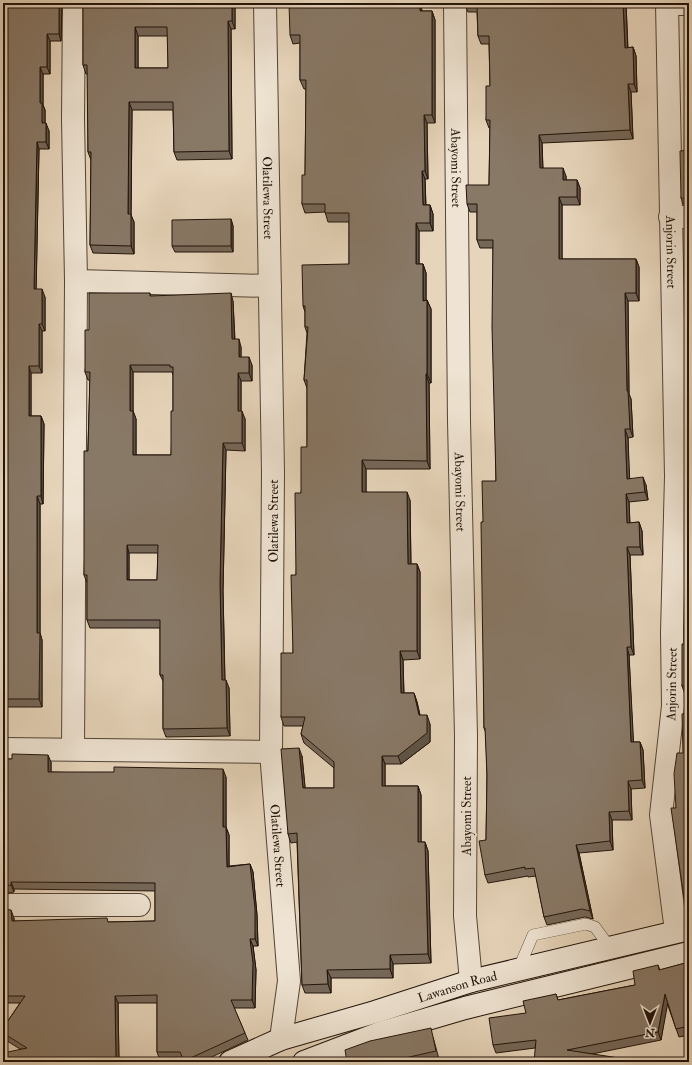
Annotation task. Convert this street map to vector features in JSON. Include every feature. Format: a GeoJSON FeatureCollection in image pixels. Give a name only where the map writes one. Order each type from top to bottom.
{"type":"FeatureCollection","features":[{"type":"Feature","properties":{"kind":"street"},"geometry":{"type":"LineString","coordinates":[[73,750],[76,281],[73,119],[74,3]]}},
{"type":"Feature","properties":{"kind":"street","name":"Olatilewa Street"},"geometry":{"type":"LineString","coordinates":[[265,3],[273,472],[271,752],[289,981],[282,1039]]}},
{"type":"Feature","properties":{"kind":"street","name":"Abayomi Street"},"geometry":{"type":"LineString","coordinates":[[455,3],[459,429],[466,736],[465,916],[471,981]]}},
{"type":"Feature","properties":{"kind":"street"},"geometry":{"type":"LineString","coordinates":[[667,4],[689,4]]}},
{"type":"Feature","properties":{"kind":"street","name":"Anjorin Street"},"geometry":{"type":"LineString","coordinates":[[667,4],[680,217],[683,475],[672,633],[681,707],[661,815],[683,930]]}},
{"type":"Feature","properties":{"kind":"street"},"geometry":{"type":"LineString","coordinates":[[76,281],[270,286]]}},
{"type":"Feature","properties":{"kind":"street"},"geometry":{"type":"LineString","coordinates":[[3,749],[271,752]]}},
{"type":"Feature","properties":{"kind":"street"},"geometry":{"type":"LineString","coordinates":[[3,905],[139,905]]}},
{"type":"Feature","properties":{"kind":"street","name":"Lawanson Road"},"geometry":{"type":"LineString","coordinates":[[230,1062],[282,1039],[375,1012],[471,981],[611,949],[683,930]]}},
{"type":"Feature","properties":{"kind":"street","name":"Lawanson Road"},"geometry":{"type":"LineString","coordinates":[[305,1062],[380,1033],[465,1008],[689,952]]}},
{"type":"Feature","properties":{"kind":"lane"},"geometry":{"type":"LineString","coordinates":[[518,970],[533,935],[586,924],[595,927],[611,949]]}},
{"type":"Feature","properties":{"kind":"building"},"geometry":{"type":"Polygon","coordinates":[[[3,3],[59,3],[59,34],[47,34],[47,67],[40,67],[40,103],[42,103],[42,123],[46,123],[46,142],[37,142],[34,289],[42,289],[42,324],[39,324],[39,366],[29,366],[29,416],[41,416],[41,496],[37,496],[37,633],[40,633],[39,699],[3,699],[3,3]]]}},
{"type":"Feature","properties":{"kind":"building"},"geometry":{"type":"Polygon","coordinates":[[[83,3],[232,3],[232,21],[228,21],[229,151],[174,152],[173,102],[129,102],[128,214],[131,214],[131,246],[90,245],[91,152],[88,152],[87,65],[83,65],[83,3]],[[135,27],[135,68],[168,68],[167,27],[135,27]]]}},
{"type":"Feature","properties":{"kind":"building"},"geometry":{"type":"Polygon","coordinates":[[[289,3],[416,3],[420,4],[420,11],[432,11],[432,115],[424,115],[425,171],[422,171],[423,205],[430,205],[430,223],[416,223],[416,264],[423,264],[423,301],[427,300],[427,461],[362,460],[362,492],[407,492],[408,564],[417,564],[417,651],[400,651],[401,693],[414,693],[419,715],[427,715],[427,733],[398,756],[382,756],[382,786],[418,786],[418,842],[425,842],[428,954],[390,955],[390,969],[327,970],[328,984],[302,985],[297,833],[288,834],[281,749],[299,748],[303,788],[334,788],[334,762],[301,734],[305,717],[281,717],[281,653],[293,653],[291,575],[296,575],[295,493],[301,493],[301,447],[307,447],[307,380],[304,380],[308,327],[305,327],[302,265],[349,264],[349,213],[325,213],[325,204],[302,204],[302,175],[305,175],[306,80],[300,80],[300,35],[290,35],[289,3]]]}},
{"type":"Feature","properties":{"kind":"building"},"geometry":{"type":"Polygon","coordinates":[[[464,3],[623,3],[625,48],[633,47],[634,84],[628,84],[630,130],[539,135],[540,168],[563,168],[563,180],[577,180],[577,197],[559,197],[559,259],[636,259],[636,293],[625,293],[627,391],[630,429],[625,429],[627,479],[643,477],[645,492],[626,494],[627,523],[639,522],[640,547],[627,547],[631,647],[627,647],[631,742],[640,742],[642,780],[628,781],[629,811],[609,812],[610,841],[576,845],[590,911],[582,909],[544,917],[534,868],[525,869],[525,867],[485,875],[479,841],[486,840],[487,776],[484,728],[481,522],[483,522],[482,481],[496,481],[492,327],[493,240],[477,240],[477,204],[467,204],[466,185],[489,185],[490,120],[486,120],[486,86],[490,86],[489,36],[478,36],[477,4],[464,3]]]}},
{"type":"Feature","properties":{"kind":"building"},"geometry":{"type":"Polygon","coordinates":[[[689,21],[689,58],[688,22],[689,21]]]}},
{"type":"Feature","properties":{"kind":"building"},"geometry":{"type":"Polygon","coordinates":[[[689,150],[689,199],[681,198],[680,151],[689,150]]]}},
{"type":"Feature","properties":{"kind":"building"},"geometry":{"type":"Polygon","coordinates":[[[231,219],[231,246],[172,246],[172,220],[231,219]]]}},
{"type":"Feature","properties":{"kind":"building"},"geometry":{"type":"Polygon","coordinates":[[[686,275],[689,275],[689,325],[687,325],[686,275]]]}},
{"type":"Feature","properties":{"kind":"building"},"geometry":{"type":"Polygon","coordinates":[[[89,293],[150,293],[150,296],[231,293],[232,339],[239,339],[239,357],[249,357],[249,373],[238,373],[238,411],[242,411],[242,443],[223,443],[220,583],[222,680],[226,680],[227,728],[163,729],[163,675],[160,675],[160,620],[87,620],[87,575],[84,575],[84,451],[88,451],[90,372],[85,372],[85,330],[89,330],[89,293]],[[130,365],[130,411],[133,411],[133,455],[171,455],[173,367],[170,367],[170,365],[130,365]],[[127,545],[127,580],[157,580],[158,545],[127,545]]]}},
{"type":"Feature","properties":{"kind":"building"},"geometry":{"type":"Polygon","coordinates":[[[682,644],[689,644],[689,686],[682,686],[682,644]]]}},
{"type":"Feature","properties":{"kind":"building"},"geometry":{"type":"Polygon","coordinates":[[[689,713],[689,897],[684,898],[671,808],[676,808],[674,774],[677,753],[683,753],[682,714],[689,713]]]}},
{"type":"Feature","properties":{"kind":"building"},"geometry":{"type":"Polygon","coordinates":[[[12,754],[48,755],[48,772],[114,772],[114,767],[223,769],[223,827],[226,827],[227,867],[250,864],[255,908],[255,939],[250,939],[253,963],[252,1000],[231,1000],[245,1033],[184,1061],[180,1052],[157,1052],[157,995],[115,996],[116,1062],[3,1062],[3,1053],[27,1048],[3,1033],[3,1028],[25,996],[3,996],[3,909],[11,910],[12,921],[107,918],[108,922],[155,921],[155,883],[11,882],[11,885],[3,886],[3,759],[12,759],[12,754]]]}},
{"type":"Feature","properties":{"kind":"building"},"geometry":{"type":"Polygon","coordinates":[[[689,962],[689,1026],[676,1029],[665,994],[658,1032],[567,1050],[645,1062],[534,1062],[536,1040],[493,1045],[489,1018],[526,1013],[523,1001],[556,994],[558,1000],[635,985],[633,971],[658,965],[659,970],[689,962]]]}},
{"type":"Feature","properties":{"kind":"building"},"geometry":{"type":"Polygon","coordinates":[[[431,1028],[436,1051],[387,1062],[347,1062],[345,1050],[370,1041],[431,1028]]]}},
{"type":"Feature","properties":{"kind":"building"},"geometry":{"type":"Polygon","coordinates":[[[689,1057],[689,1062],[686,1062],[685,1058],[689,1057]]]}}]}
